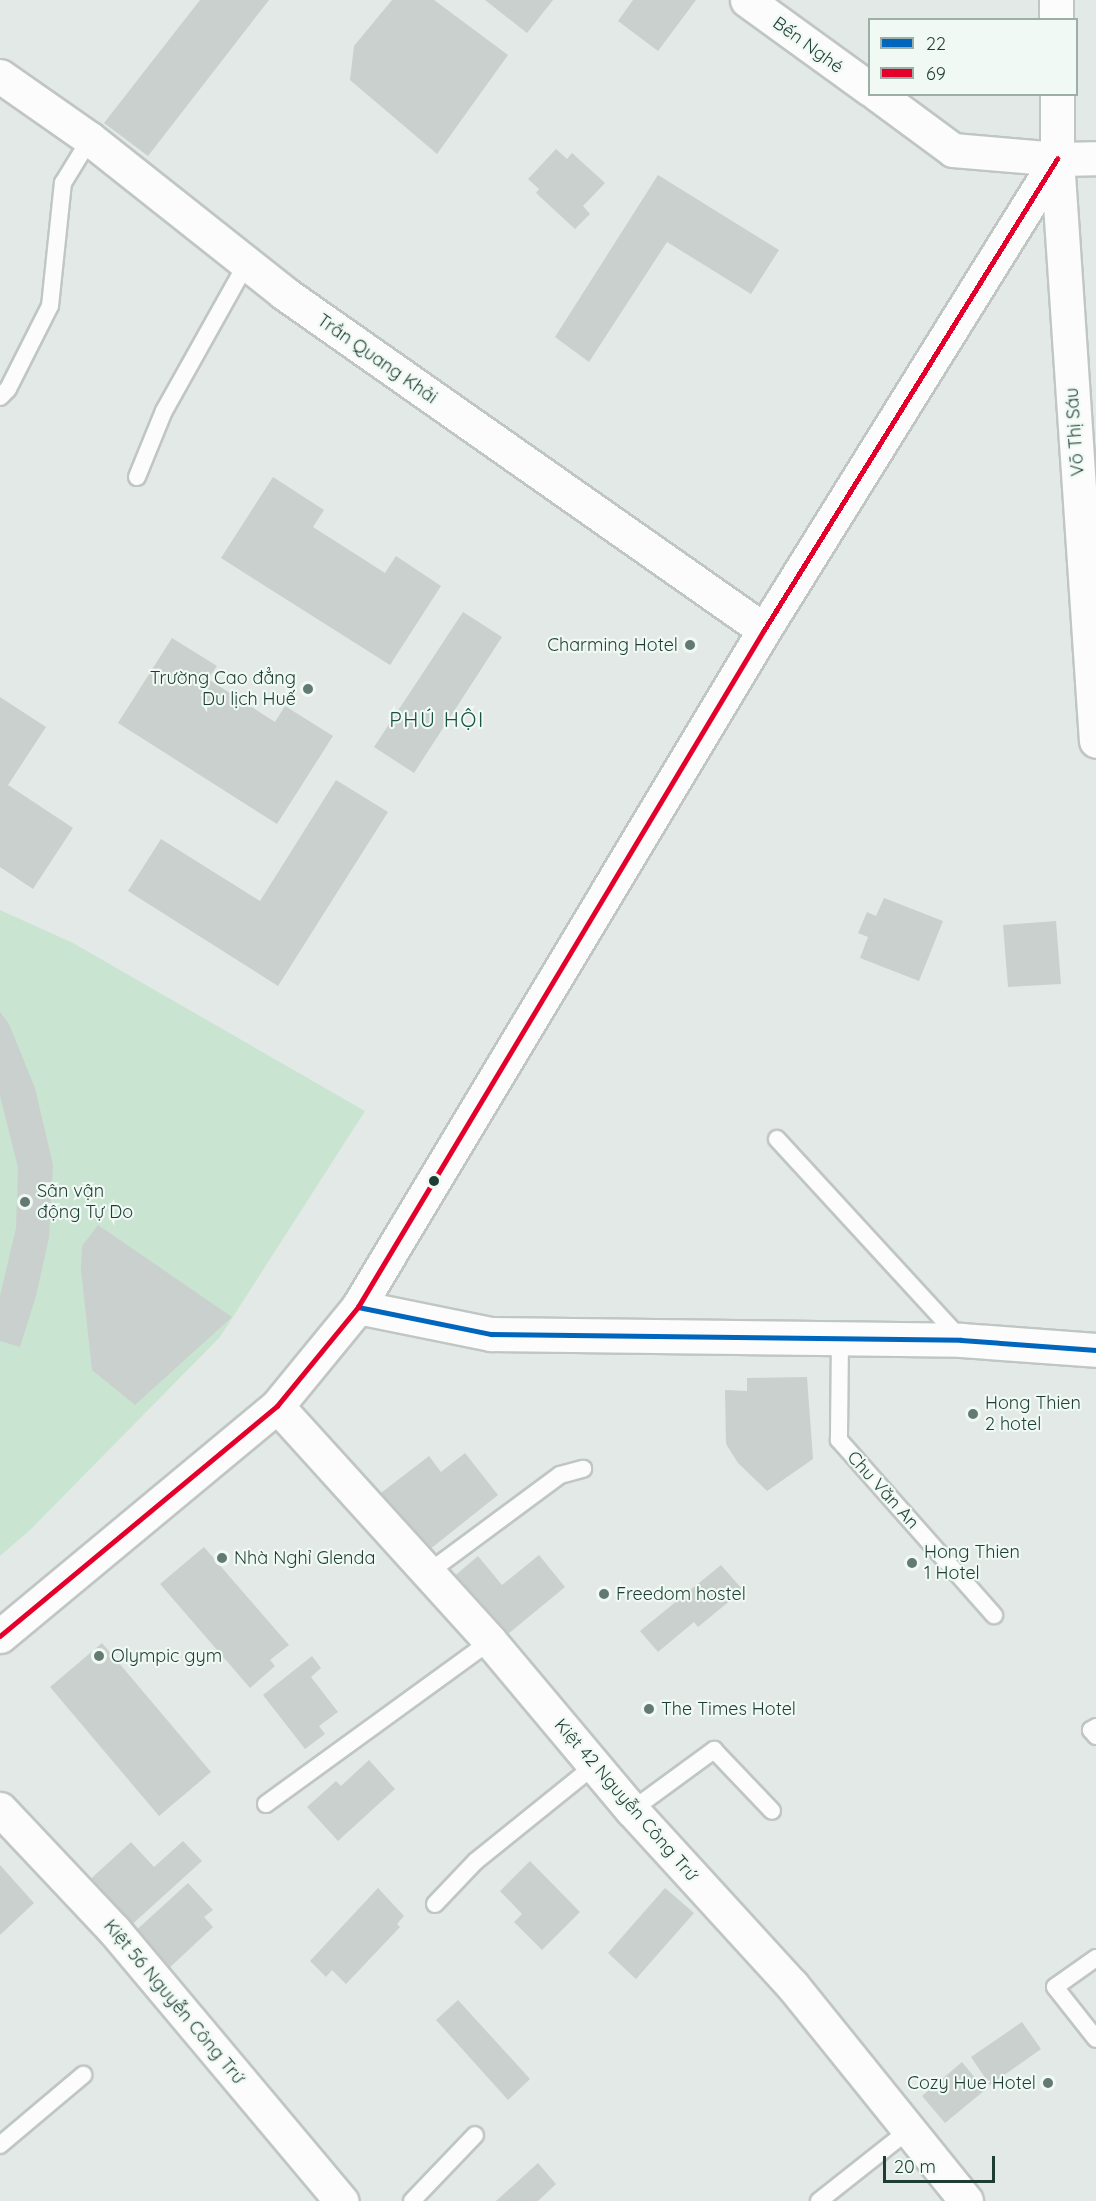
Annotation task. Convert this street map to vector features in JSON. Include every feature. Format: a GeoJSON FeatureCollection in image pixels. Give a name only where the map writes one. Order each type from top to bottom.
{"type":"FeatureCollection","features":[{"type":"Feature","properties":{"kind":"street","name":"Bến Nghé"},"geometry":{"type":"LineString","coordinates":[[747,0],[868,88]]}},
{"type":"Feature","properties":{"kind":"street"},"geometry":{"type":"LineString","coordinates":[[1056,0],[1056,18]]}},
{"type":"Feature","properties":{"kind":"street","name":"Trần Quang Khải"},"geometry":{"type":"LineString","coordinates":[[0,76],[90,139],[303,307],[764,630]]}},
{"type":"Feature","properties":{"kind":"street"},"geometry":{"type":"LineString","coordinates":[[880,96],[953,150],[1057,159],[1096,158]]}},
{"type":"Feature","properties":{"kind":"street","name":"Võ Thị Sáu"},"geometry":{"type":"LineString","coordinates":[[1057,96],[1057,159],[1088,481],[1096,740]]}},
{"type":"Feature","properties":{"kind":"street"},"geometry":{"type":"LineString","coordinates":[[0,1636],[277,1406],[358,1307],[764,630],[1057,159]]}},
{"type":"Feature","properties":{"kind":"street"},"geometry":{"type":"LineString","coordinates":[[358,1307],[491,1334],[961,1340],[1096,1350]]}},
{"type":"Feature","properties":{"kind":"street","name":"Kiệt 42 Nguyễn Công Trứ"},"geometry":{"type":"LineString","coordinates":[[277,1406],[429,1572],[632,1809],[792,1985],[966,2201]]}},
{"type":"Feature","properties":{"kind":"street","name":"Kiệt 56 Nguyễn Công Trứ"},"geometry":{"type":"LineString","coordinates":[[0,1809],[114,1930],[341,2201]]}},
{"type":"Feature","properties":{"kind":"lane"},"geometry":{"type":"LineString","coordinates":[[0,397],[8,389],[50,306],[63,183],[90,139]]}},
{"type":"Feature","properties":{"kind":"lane"},"geometry":{"type":"LineString","coordinates":[[137,477],[164,411],[246,264]]}},
{"type":"Feature","properties":{"kind":"lane"},"geometry":{"type":"LineString","coordinates":[[777,1139],[961,1340]]}},
{"type":"Feature","properties":{"kind":"lane","name":"Chu Văn An"},"geometry":{"type":"LineString","coordinates":[[840,1339],[839,1440],[994,1615]]}},
{"type":"Feature","properties":{"kind":"lane"},"geometry":{"type":"LineString","coordinates":[[429,1572],[560,1475],[583,1468]]}},
{"type":"Feature","properties":{"kind":"lane"},"geometry":{"type":"LineString","coordinates":[[266,1804],[490,1641]]}},
{"type":"Feature","properties":{"kind":"lane"},"geometry":{"type":"LineString","coordinates":[[1096,1726],[1091,1730],[1096,1736]]}},
{"type":"Feature","properties":{"kind":"lane"},"geometry":{"type":"LineString","coordinates":[[632,1809],[714,1750],[772,1811]]}},
{"type":"Feature","properties":{"kind":"lane"},"geometry":{"type":"LineString","coordinates":[[435,1904],[476,1861],[595,1765]]}},
{"type":"Feature","properties":{"kind":"lane"},"geometry":{"type":"LineString","coordinates":[[1096,1958],[1055,1988],[1096,2039]]}},
{"type":"Feature","properties":{"kind":"lane"},"geometry":{"type":"LineString","coordinates":[[0,2145],[83,2075]]}},
{"type":"Feature","properties":{"kind":"lane"},"geometry":{"type":"LineString","coordinates":[[819,2201],[909,2130]]}},
{"type":"Feature","properties":{"kind":"lane"},"geometry":{"type":"LineString","coordinates":[[412,2201],[475,2135]]}},
{"type":"Feature","properties":{"kind":"green space"},"geometry":{"type":"Polygon","coordinates":[[[0,910],[73,943],[365,1111],[220,1337],[30,1530],[0,1556],[0,910]]]}},
{"type":"Feature","properties":{"kind":"building"},"geometry":{"type":"Polygon","coordinates":[[[200,0],[269,0],[148,156],[104,123],[200,0]]]}},
{"type":"Feature","properties":{"kind":"building"},"geometry":{"type":"Polygon","coordinates":[[[392,0],[434,0],[508,55],[437,154],[350,80],[354,46],[392,0]]]}},
{"type":"Feature","properties":{"kind":"building"},"geometry":{"type":"Polygon","coordinates":[[[485,0],[553,0],[527,33],[485,0]]]}},
{"type":"Feature","properties":{"kind":"building"},"geometry":{"type":"Polygon","coordinates":[[[633,0],[696,0],[658,51],[618,21],[633,0]]]}},
{"type":"Feature","properties":{"kind":"building"},"geometry":{"type":"Polygon","coordinates":[[[556,149],[567,159],[572,153],[605,183],[583,206],[590,214],[575,229],[536,193],[539,189],[528,179],[556,149]]]}},
{"type":"Feature","properties":{"kind":"building"},"geometry":{"type":"Polygon","coordinates":[[[658,175],[779,250],[751,294],[667,242],[589,362],[555,337],[658,175]]]}},
{"type":"Feature","properties":{"kind":"building"},"geometry":{"type":"Polygon","coordinates":[[[273,477],[324,510],[313,527],[385,573],[396,556],[441,586],[390,665],[221,558],[273,477]]]}},
{"type":"Feature","properties":{"kind":"building"},"geometry":{"type":"Polygon","coordinates":[[[463,612],[502,637],[414,773],[374,747],[463,612]]]}},
{"type":"Feature","properties":{"kind":"building"},"geometry":{"type":"Polygon","coordinates":[[[172,638],[217,666],[208,679],[275,722],[285,706],[333,736],[277,824],[118,723],[172,638]]]}},
{"type":"Feature","properties":{"kind":"building"},"geometry":{"type":"Polygon","coordinates":[[[0,697],[46,727],[8,785],[73,828],[33,889],[0,867],[0,697]]]}},
{"type":"Feature","properties":{"kind":"building"},"geometry":{"type":"Polygon","coordinates":[[[336,780],[388,812],[278,986],[128,891],[161,839],[260,901],[336,780]]]}},
{"type":"Feature","properties":{"kind":"building"},"geometry":{"type":"Polygon","coordinates":[[[884,898],[943,921],[919,981],[860,958],[868,937],[858,933],[867,912],[876,916],[884,898]]]}},
{"type":"Feature","properties":{"kind":"building"},"geometry":{"type":"Polygon","coordinates":[[[1056,921],[1061,984],[1008,987],[1003,925],[1056,921]]]}},
{"type":"Feature","properties":{"kind":"building","name":"Sân vận động Tự Do"},"geometry":{"type":"Polygon","coordinates":[[[0,1012],[9,1024],[35,1088],[53,1165],[49,1238],[36,1296],[20,1347],[0,1341],[0,1296],[16,1228],[18,1168],[0,1096],[0,1012]]]}},
{"type":"Feature","properties":{"kind":"building"},"geometry":{"type":"Polygon","coordinates":[[[98,1225],[232,1317],[135,1405],[92,1370],[81,1270],[82,1246],[98,1225]]]}},
{"type":"Feature","properties":{"kind":"building"},"geometry":{"type":"Polygon","coordinates":[[[807,1377],[813,1459],[767,1491],[738,1463],[726,1444],[725,1390],[747,1391],[747,1378],[807,1377]]]}},
{"type":"Feature","properties":{"kind":"building"},"geometry":{"type":"Polygon","coordinates":[[[465,1453],[498,1495],[424,1554],[377,1496],[429,1456],[441,1472],[465,1453]]]}},
{"type":"Feature","properties":{"kind":"building"},"geometry":{"type":"Polygon","coordinates":[[[204,1547],[289,1645],[270,1660],[275,1666],[250,1688],[160,1584],[204,1547]]]}},
{"type":"Feature","properties":{"kind":"building"},"geometry":{"type":"Polygon","coordinates":[[[539,1555],[565,1587],[502,1639],[451,1579],[478,1556],[502,1585],[539,1555]]]}},
{"type":"Feature","properties":{"kind":"building"},"geometry":{"type":"Polygon","coordinates":[[[721,1565],[743,1590],[698,1627],[694,1622],[658,1652],[640,1631],[721,1565]]]}},
{"type":"Feature","properties":{"kind":"building"},"geometry":{"type":"Polygon","coordinates":[[[102,1643],[211,1772],[159,1816],[50,1687],[102,1643]]]}},
{"type":"Feature","properties":{"kind":"building"},"geometry":{"type":"Polygon","coordinates":[[[312,1656],[321,1668],[311,1677],[338,1712],[319,1726],[325,1734],[305,1749],[263,1695],[312,1656]]]}},
{"type":"Feature","properties":{"kind":"building"},"geometry":{"type":"Polygon","coordinates":[[[369,1760],[395,1789],[338,1841],[307,1807],[336,1781],[341,1786],[369,1760]]]}},
{"type":"Feature","properties":{"kind":"building"},"geometry":{"type":"Polygon","coordinates":[[[183,1841],[202,1861],[127,1929],[85,1884],[131,1842],[154,1867],[183,1841]]]}},
{"type":"Feature","properties":{"kind":"building"},"geometry":{"type":"Polygon","coordinates":[[[530,1861],[580,1912],[542,1950],[514,1922],[522,1914],[500,1891],[530,1861]]]}},
{"type":"Feature","properties":{"kind":"building"},"geometry":{"type":"Polygon","coordinates":[[[0,1865],[34,1903],[0,1935],[0,1865]]]}},
{"type":"Feature","properties":{"kind":"building"},"geometry":{"type":"Polygon","coordinates":[[[188,1883],[213,1910],[204,1917],[213,1927],[166,1971],[132,1934],[188,1883]]]}},
{"type":"Feature","properties":{"kind":"building"},"geometry":{"type":"Polygon","coordinates":[[[378,1888],[404,1916],[397,1924],[400,1927],[346,1984],[332,1970],[326,1977],[310,1961],[378,1888]]]}},
{"type":"Feature","properties":{"kind":"building"},"geometry":{"type":"Polygon","coordinates":[[[665,1888],[694,1913],[636,1979],[608,1953],[665,1888]]]}},
{"type":"Feature","properties":{"kind":"building"},"geometry":{"type":"Polygon","coordinates":[[[458,2000],[530,2079],[508,2100],[436,2020],[458,2000]]]}},
{"type":"Feature","properties":{"kind":"building"},"geometry":{"type":"Polygon","coordinates":[[[1022,2022],[1041,2049],[990,2085],[971,2057],[1022,2022]]]}},
{"type":"Feature","properties":{"kind":"building"},"geometry":{"type":"Polygon","coordinates":[[[962,2062],[985,2090],[945,2123],[922,2096],[962,2062]]]}},
{"type":"Feature","properties":{"kind":"building"},"geometry":{"type":"Polygon","coordinates":[[[538,2163],[556,2184],[538,2201],[496,2201],[538,2163]]]}},
{"type":"Feature","properties":{"kind":"transit line","name":"69"},"geometry":{"type":"LineString","coordinates":[[0,1636],[277,1406],[358,1307],[764,630],[1057,159]]}},
{"type":"Feature","properties":{"kind":"transit line","name":"22"},"geometry":{"type":"LineString","coordinates":[[358,1307],[491,1334],[961,1340],[1096,1350]]}},
{"type":"Feature","properties":{"kind":"place","name":"Charming Hotel"},"geometry":{"type":"Point","coordinates":[690,645]}},
{"type":"Feature","properties":{"kind":"place","name":"Trường Cao đẳng Du lịch Huế"},"geometry":{"type":"Point","coordinates":[308,689]}},
{"type":"Feature","properties":{"kind":"place","name":"Sân vận động Tự Do"},"geometry":{"type":"Point","coordinates":[25,1202]}},
{"type":"Feature","properties":{"kind":"place","name":"Hong Thien 2 hotel"},"geometry":{"type":"Point","coordinates":[973,1414]}},
{"type":"Feature","properties":{"kind":"place","name":"Nhà Nghỉ Glenda"},"geometry":{"type":"Point","coordinates":[222,1558]}},
{"type":"Feature","properties":{"kind":"place","name":"Hong Thien 1 Hotel"},"geometry":{"type":"Point","coordinates":[912,1563]}},
{"type":"Feature","properties":{"kind":"place","name":"Freedom hostel"},"geometry":{"type":"Point","coordinates":[604,1594]}},
{"type":"Feature","properties":{"kind":"place","name":"Olympic gym"},"geometry":{"type":"Point","coordinates":[99,1656]}},
{"type":"Feature","properties":{"kind":"place","name":"The Times Hotel"},"geometry":{"type":"Point","coordinates":[649,1709]}},
{"type":"Feature","properties":{"kind":"place","name":"Cozy Hue Hotel"},"geometry":{"type":"Point","coordinates":[1048,2083]}},
{"type":"Feature","properties":{"kind":"district","name":"PHÚ HỘI"},"geometry":{"type":"Point","coordinates":[437,719]}}]}
